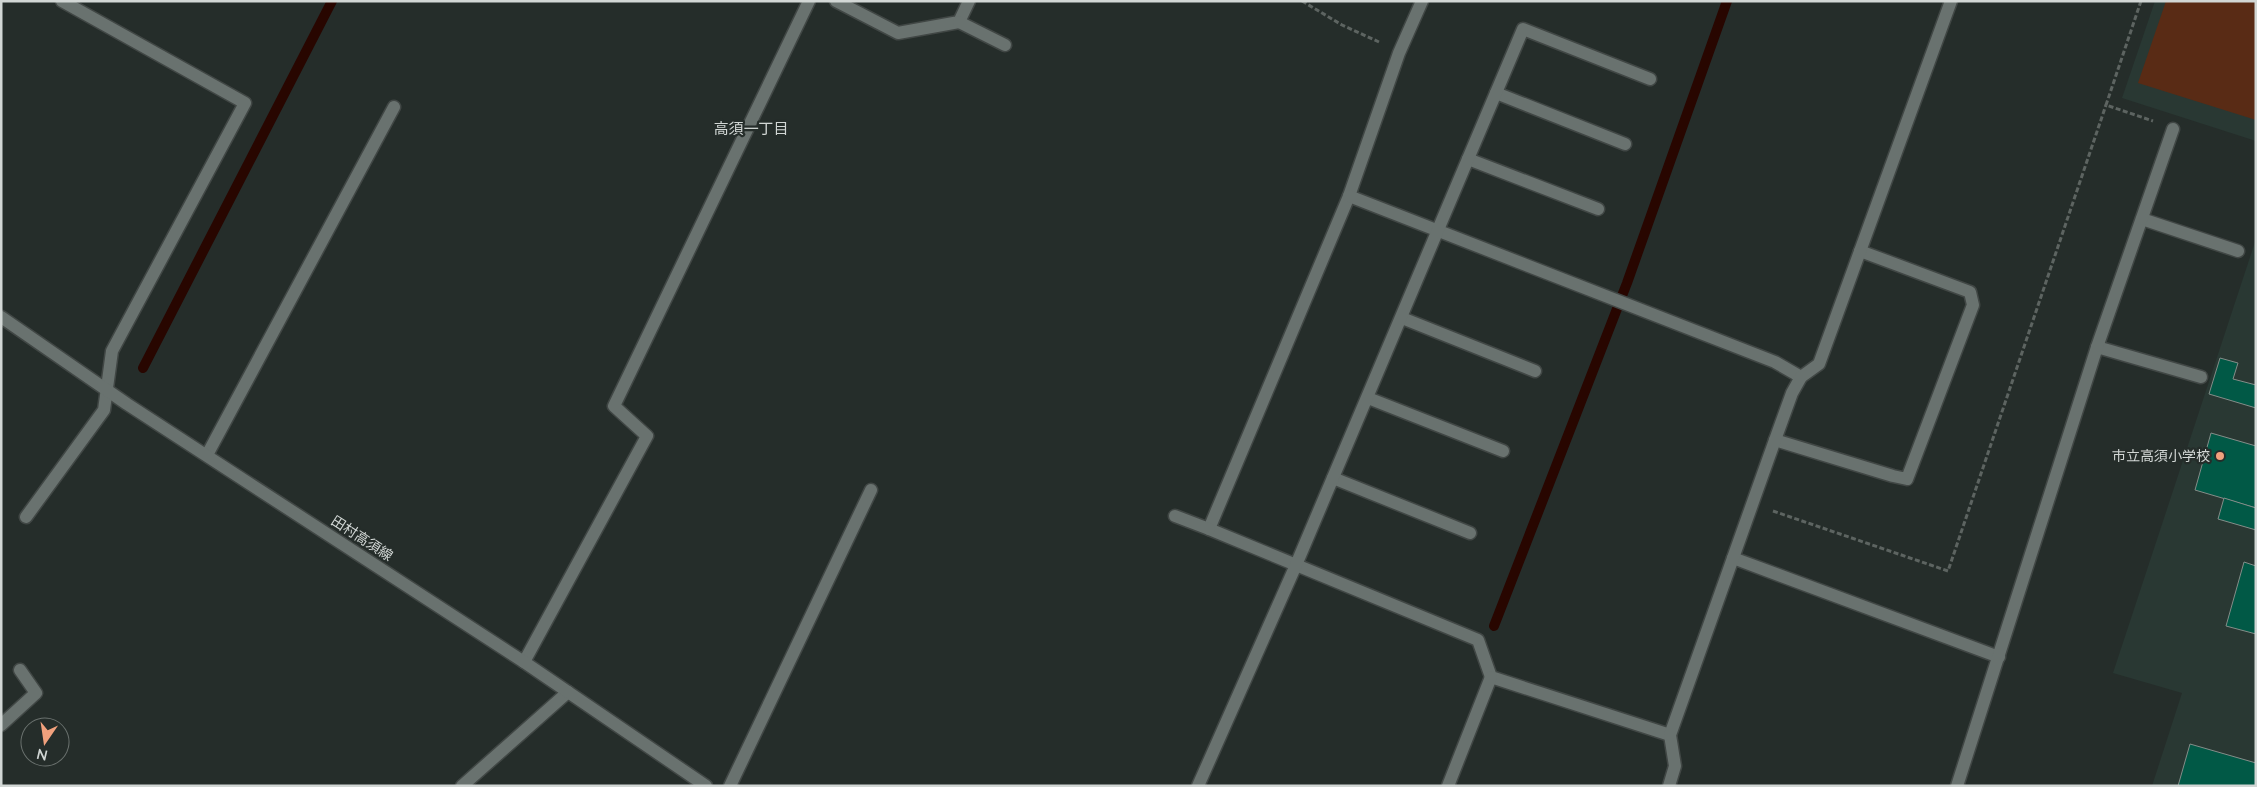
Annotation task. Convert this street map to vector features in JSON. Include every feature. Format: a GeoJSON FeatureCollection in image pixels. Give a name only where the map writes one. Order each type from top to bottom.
{"type":"FeatureCollection","features":[{"type":"Feature","properties":{"kind":"street"},"geometry":{"type":"LineString","coordinates":[[26,517],[104,410],[112,351],[245,103],[62,1]]}},
{"type":"Feature","properties":{"kind":"street"},"geometry":{"type":"LineString","coordinates":[[524,662],[647,436],[614,406],[809,1]]}},
{"type":"Feature","properties":{"kind":"street"},"geometry":{"type":"LineString","coordinates":[[836,1],[898,33],[959,22],[1005,45]]}},
{"type":"Feature","properties":{"kind":"street"},"geometry":{"type":"LineString","coordinates":[[959,22],[969,1]]}},
{"type":"Feature","properties":{"kind":"street"},"geometry":{"type":"LineString","coordinates":[[1210,529],[1349,196],[1399,53],[1422,1]]}},
{"type":"Feature","properties":{"kind":"street"},"geometry":{"type":"LineString","coordinates":[[1669,786],[1676,766],[1670,735],[1775,440],[1792,393],[1801,377],[1819,364],[1951,1]]}},
{"type":"Feature","properties":{"kind":"street"},"geometry":{"type":"LineString","coordinates":[[1198,786],[1368,398],[1523,29],[1650,79]]}},
{"type":"Feature","properties":{"kind":"street"},"geometry":{"type":"LineString","coordinates":[[1496,93],[1625,144]]}},
{"type":"Feature","properties":{"kind":"street"},"geometry":{"type":"LineString","coordinates":[[207,455],[394,107]]}},
{"type":"Feature","properties":{"kind":"street"},"geometry":{"type":"LineString","coordinates":[[1957,786],[2097,347],[2173,129]]}},
{"type":"Feature","properties":{"kind":"street"},"geometry":{"type":"LineString","coordinates":[[1468,159],[1598,209]]}},
{"type":"Feature","properties":{"kind":"street"},"geometry":{"type":"LineString","coordinates":[[1349,196],[1766,358],[1801,377]]}},
{"type":"Feature","properties":{"kind":"street"},"geometry":{"type":"LineString","coordinates":[[2142,219],[2238,251]]}},
{"type":"Feature","properties":{"kind":"street"},"geometry":{"type":"LineString","coordinates":[[1775,440],[1893,476],[1907,478],[1973,305],[1970,292],[1860,251]]}},
{"type":"Feature","properties":{"kind":"street","name":"田村高須線"},"geometry":{"type":"LineString","coordinates":[[1,317],[207,455],[524,662],[706,786]]}},
{"type":"Feature","properties":{"kind":"street"},"geometry":{"type":"LineString","coordinates":[[1402,318],[1534,371]]}},
{"type":"Feature","properties":{"kind":"street"},"geometry":{"type":"LineString","coordinates":[[2097,347],[2201,378]]}},
{"type":"Feature","properties":{"kind":"street"},"geometry":{"type":"LineString","coordinates":[[1368,398],[1503,451]]}},
{"type":"Feature","properties":{"kind":"street"},"geometry":{"type":"LineString","coordinates":[[1333,478],[1470,533]]}},
{"type":"Feature","properties":{"kind":"street"},"geometry":{"type":"LineString","coordinates":[[730,786],[871,490]]}},
{"type":"Feature","properties":{"kind":"street"},"geometry":{"type":"LineString","coordinates":[[1175,516],[1478,640],[1491,677],[1448,786]]}},
{"type":"Feature","properties":{"kind":"street"},"geometry":{"type":"LineString","coordinates":[[1733,558],[1998,657]]}},
{"type":"Feature","properties":{"kind":"street"},"geometry":{"type":"LineString","coordinates":[[1,725],[36,693],[20,670]]}},
{"type":"Feature","properties":{"kind":"street"},"geometry":{"type":"LineString","coordinates":[[1491,677],[1670,735]]}},
{"type":"Feature","properties":{"kind":"street"},"geometry":{"type":"LineString","coordinates":[[462,786],[568,692]]}},
{"type":"Feature","properties":{"kind":"path"},"geometry":{"type":"LineString","coordinates":[[1302,1],[1342,26],[1387,45],[1399,53]]}},
{"type":"Feature","properties":{"kind":"path"},"geometry":{"type":"LineString","coordinates":[[1753,503],[1948,571],[2141,1]]}},
{"type":"Feature","properties":{"kind":"path"},"geometry":{"type":"LineString","coordinates":[[2106,105],[2173,129]]}},
{"type":"Feature","properties":{"kind":"shaded area"},"geometry":{"type":"Polygon","coordinates":[[[2155,1],[2256,1],[2256,141],[2122,98],[2155,1]]]}},
{"type":"Feature","properties":{"kind":"shaded area"},"geometry":{"type":"Polygon","coordinates":[[[2166,1],[2256,1],[2256,120],[2138,83],[2166,1]]]}},
{"type":"Feature","properties":{"kind":"shaded area","name":"市立高須小学校"},"geometry":{"type":"Polygon","coordinates":[[[2256,239],[2256,786],[2152,786],[2182,693],[2113,673],[2256,239]]]}},
{"type":"Feature","properties":{"kind":"building"},"geometry":{"type":"Polygon","coordinates":[[[2220,358],[2238,363],[2233,379],[2256,385],[2256,408],[2209,394],[2220,358]]]}},
{"type":"Feature","properties":{"kind":"building"},"geometry":{"type":"Polygon","coordinates":[[[2211,433],[2256,446],[2256,508],[2195,490],[2211,433]]]}},
{"type":"Feature","properties":{"kind":"building"},"geometry":{"type":"Polygon","coordinates":[[[2224,498],[2256,508],[2256,530],[2218,519],[2224,498]]]}},
{"type":"Feature","properties":{"kind":"building"},"geometry":{"type":"Polygon","coordinates":[[[2244,562],[2256,566],[2256,634],[2226,626],[2244,562]]]}},
{"type":"Feature","properties":{"kind":"building"},"geometry":{"type":"Polygon","coordinates":[[[2190,744],[2256,763],[2256,786],[2178,786],[2190,744]]]}},
{"type":"Feature","properties":{"kind":"waterway"},"geometry":{"type":"LineString","coordinates":[[143,368],[332,1]]}},
{"type":"Feature","properties":{"kind":"waterway"},"geometry":{"type":"LineString","coordinates":[[1494,626],[1627,283],[1727,1]]}},
{"type":"Feature","properties":{"kind":"place","name":"市立高須小学校"},"geometry":{"type":"Point","coordinates":[2220,456]}},
{"type":"Feature","properties":{"kind":"district","name":"高須一丁目"},"geometry":{"type":"Point","coordinates":[751,129]}}]}
